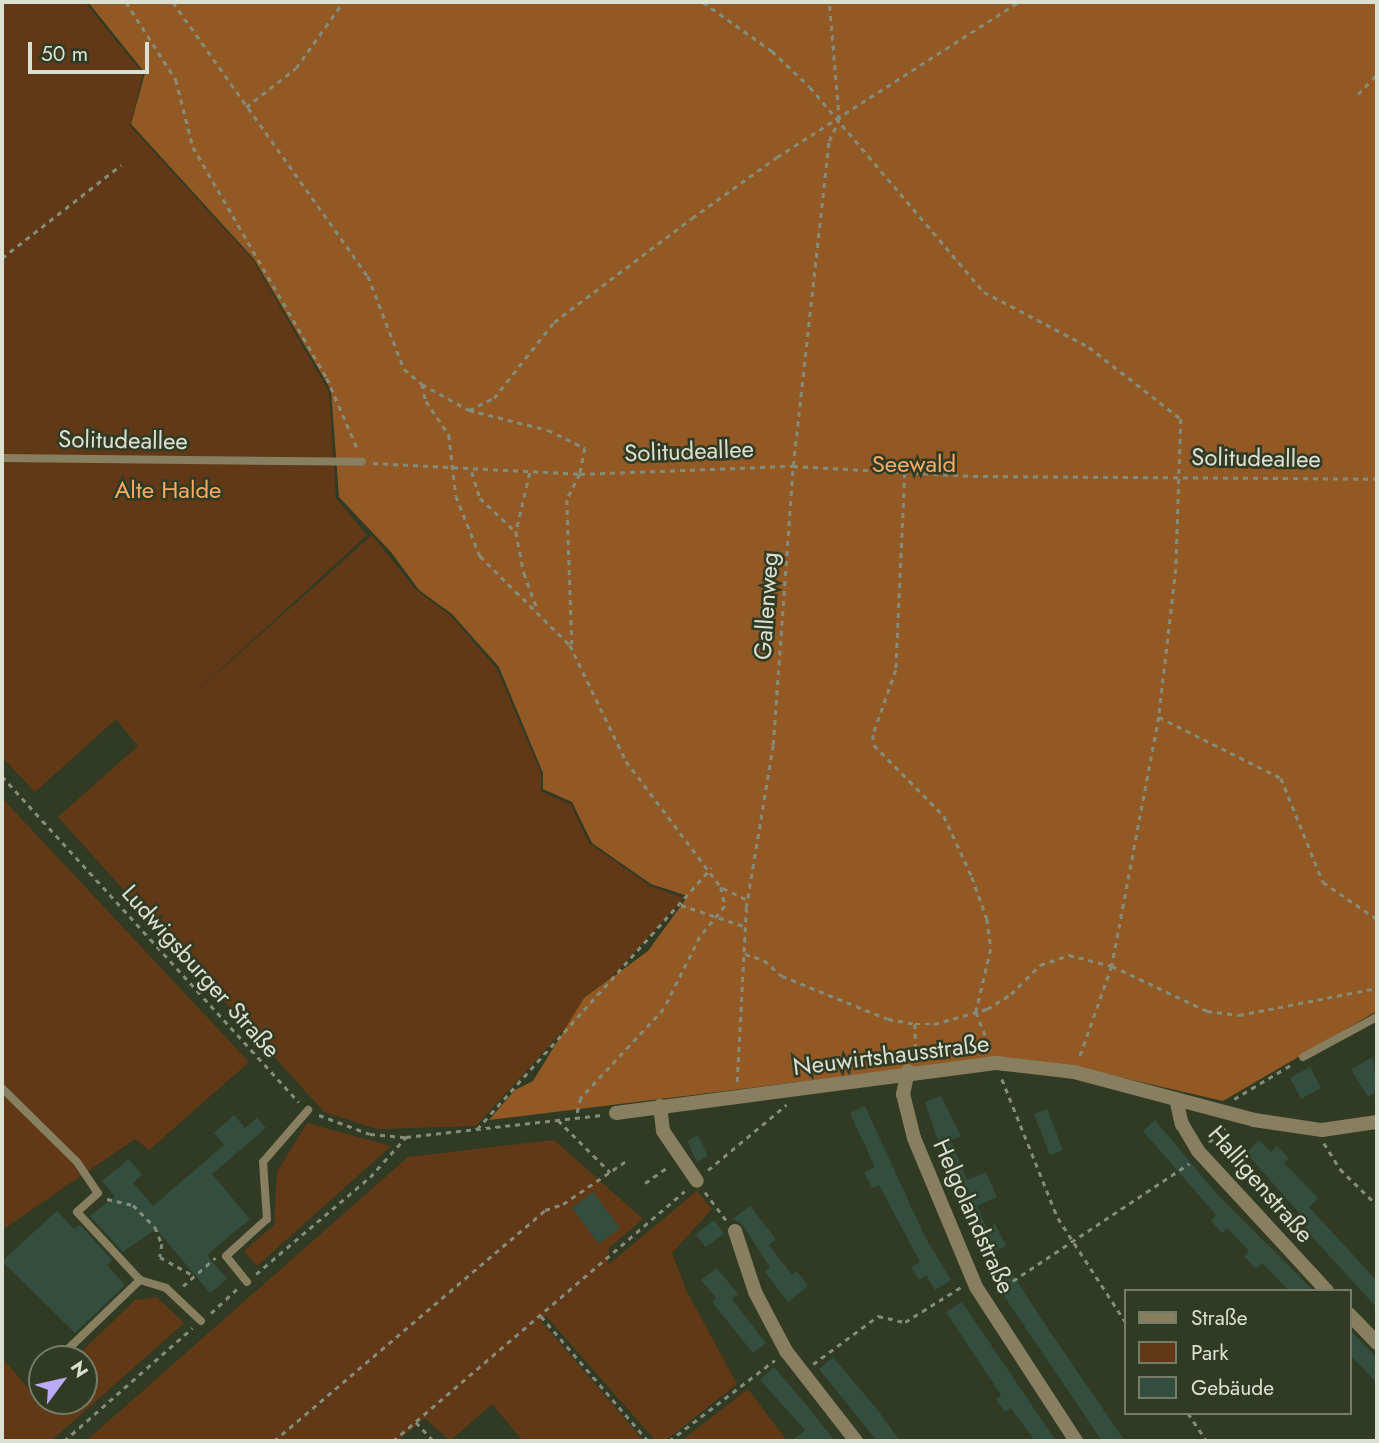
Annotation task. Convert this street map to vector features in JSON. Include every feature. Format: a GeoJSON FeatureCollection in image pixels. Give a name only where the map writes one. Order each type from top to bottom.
{"type":"FeatureCollection","features":[{"type":"Feature","properties":{"kind":"street","name":"Neuwirtshausstraße"},"geometry":{"type":"LineString","coordinates":[[615,1113],[805,1089],[912,1071],[996,1063],[1074,1072],[1254,1120],[1322,1130],[1377,1122]]}},
{"type":"Feature","properties":{"kind":"street","name":"Helgolandstraße"},"geometry":{"type":"LineString","coordinates":[[912,1071],[903,1094],[914,1138],[973,1279],[1076,1441]]}},
{"type":"Feature","properties":{"kind":"street","name":"Halligenstraße"},"geometry":{"type":"LineString","coordinates":[[1176,1099],[1182,1124],[1198,1151],[1325,1289]]}},
{"type":"Feature","properties":{"kind":"street"},"geometry":{"type":"LineString","coordinates":[[660,1106],[663,1130],[696,1181]]}},
{"type":"Feature","properties":{"kind":"street"},"geometry":{"type":"LineString","coordinates":[[735,1231],[755,1292],[786,1351],[856,1441]]}},
{"type":"Feature","properties":{"kind":"street"},"geometry":{"type":"LineString","coordinates":[[1351,1316],[1377,1343]]}},
{"type":"Feature","properties":{"kind":"lane","name":"Solitudeallee"},"geometry":{"type":"LineString","coordinates":[[2,458],[362,462]]}},
{"type":"Feature","properties":{"kind":"lane"},"geometry":{"type":"LineString","coordinates":[[1303,1057],[1377,1017]]}},
{"type":"Feature","properties":{"kind":"lane"},"geometry":{"type":"LineString","coordinates":[[2,1088],[77,1162],[98,1193],[77,1212],[140,1280],[173,1296],[201,1321]]}},
{"type":"Feature","properties":{"kind":"lane"},"geometry":{"type":"LineString","coordinates":[[247,1282],[226,1256],[267,1219],[263,1162],[307,1110]]}},
{"type":"Feature","properties":{"kind":"lane"},"geometry":{"type":"LineString","coordinates":[[72,1345],[140,1280]]}},
{"type":"Feature","properties":{"kind":"path"},"geometry":{"type":"LineString","coordinates":[[126,2],[176,80],[193,147],[327,378],[362,462]]}},
{"type":"Feature","properties":{"kind":"path"},"geometry":{"type":"LineString","coordinates":[[173,2],[368,276],[404,369],[422,384],[469,411],[578,441],[585,448],[580,474],[567,500],[572,648]]}},
{"type":"Feature","properties":{"kind":"path"},"geometry":{"type":"LineString","coordinates":[[246,107],[296,68],[343,2]]}},
{"type":"Feature","properties":{"kind":"path"},"geometry":{"type":"LineString","coordinates":[[703,2],[772,51],[839,120],[985,292],[1089,347],[1181,419],[1177,569],[1159,717],[1112,966],[1074,1072]]}},
{"type":"Feature","properties":{"kind":"path"},"geometry":{"type":"LineString","coordinates":[[830,2],[839,120]]}},
{"type":"Feature","properties":{"kind":"path"},"geometry":{"type":"LineString","coordinates":[[469,411],[494,398],[554,322],[766,164],[839,120],[1018,2]]}},
{"type":"Feature","properties":{"kind":"path"},"geometry":{"type":"LineString","coordinates":[[1358,94],[1377,74]]}},
{"type":"Feature","properties":{"kind":"path","name":"Gallenweg"},"geometry":{"type":"LineString","coordinates":[[738,1096],[748,900],[773,745],[793,466],[829,141],[839,120]]}},
{"type":"Feature","properties":{"kind":"path"},"geometry":{"type":"LineString","coordinates":[[2,258],[121,165]]}},
{"type":"Feature","properties":{"kind":"path"},"geometry":{"type":"LineString","coordinates":[[422,384],[426,401],[449,435],[456,496],[480,556],[572,648],[626,761],[711,868],[721,887],[725,906],[719,917],[700,937],[664,1009],[581,1098],[576,1118]]}},
{"type":"Feature","properties":{"kind":"path","name":"Solitudeallee"},"geometry":{"type":"LineString","coordinates":[[362,462],[453,470],[580,474],[793,466],[905,473],[1377,479]]}},
{"type":"Feature","properties":{"kind":"path"},"geometry":{"type":"LineString","coordinates":[[472,471],[480,498],[516,531]]}},
{"type":"Feature","properties":{"kind":"path"},"geometry":{"type":"LineString","coordinates":[[530,472],[516,531],[524,573],[540,614]]}},
{"type":"Feature","properties":{"kind":"path"},"geometry":{"type":"LineString","coordinates":[[905,473],[896,670],[873,734],[874,745],[944,816],[972,877],[987,919],[991,949],[976,1012],[1071,1241],[1124,1320]]}},
{"type":"Feature","properties":{"kind":"path"},"geometry":{"type":"LineString","coordinates":[[1159,717],[1281,778],[1323,882],[1377,919]]}},
{"type":"Feature","properties":{"kind":"path","name":"Ludwigsburger Straße"},"geometry":{"type":"LineString","coordinates":[[2,776],[307,1110],[370,1134],[405,1137]]}},
{"type":"Feature","properties":{"kind":"path"},"geometry":{"type":"LineString","coordinates":[[476,1130],[681,905],[711,868]]}},
{"type":"Feature","properties":{"kind":"path"},"geometry":{"type":"LineString","coordinates":[[721,887],[748,900]]}},
{"type":"Feature","properties":{"kind":"path"},"geometry":{"type":"LineString","coordinates":[[681,905],[746,927]]}},
{"type":"Feature","properties":{"kind":"path"},"geometry":{"type":"LineString","coordinates":[[745,954],[764,960],[782,976],[888,1019],[915,1024],[934,1024],[976,1012],[1011,994],[1028,974],[1053,958],[1069,955],[1112,966],[1180,1001],[1239,1015],[1377,988]]}},
{"type":"Feature","properties":{"kind":"path"},"geometry":{"type":"LineString","coordinates":[[912,1071],[915,1024]]}},
{"type":"Feature","properties":{"kind":"path"},"geometry":{"type":"LineString","coordinates":[[1252,1088],[1294,1063]]}},
{"type":"Feature","properties":{"kind":"path"},"geometry":{"type":"LineString","coordinates":[[393,1441],[805,1089]]}},
{"type":"Feature","properties":{"kind":"path"},"geometry":{"type":"LineString","coordinates":[[64,1441],[370,1177],[405,1137],[615,1113]]}},
{"type":"Feature","properties":{"kind":"path"},"geometry":{"type":"LineString","coordinates":[[558,1120],[610,1172]]}},
{"type":"Feature","properties":{"kind":"path"},"geometry":{"type":"LineString","coordinates":[[1208,1142],[1223,1130]]}},
{"type":"Feature","properties":{"kind":"path"},"geometry":{"type":"LineString","coordinates":[[1322,1130],[1323,1142],[1340,1169],[1377,1205]]}},
{"type":"Feature","properties":{"kind":"path"},"geometry":{"type":"LineString","coordinates":[[645,1183],[681,1158]]}},
{"type":"Feature","properties":{"kind":"path"},"geometry":{"type":"LineString","coordinates":[[984,1300],[1194,1159]]}},
{"type":"Feature","properties":{"kind":"path"},"geometry":{"type":"LineString","coordinates":[[274,1441],[545,1210],[563,1204],[626,1161]]}},
{"type":"Feature","properties":{"kind":"path"},"geometry":{"type":"LineString","coordinates":[[696,1181],[735,1231]]}},
{"type":"Feature","properties":{"kind":"path"},"geometry":{"type":"LineString","coordinates":[[98,1193],[133,1205],[155,1227],[162,1244],[160,1257],[194,1276]]}},
{"type":"Feature","properties":{"kind":"path"},"geometry":{"type":"LineString","coordinates":[[173,1296],[213,1258],[226,1256]]}},
{"type":"Feature","properties":{"kind":"path"},"geometry":{"type":"LineString","coordinates":[[803,1371],[878,1317],[905,1322],[973,1279]]}},
{"type":"Feature","properties":{"kind":"path"},"geometry":{"type":"LineString","coordinates":[[540,1315],[648,1441]]}},
{"type":"Feature","properties":{"kind":"path"},"geometry":{"type":"LineString","coordinates":[[669,1441],[786,1351]]}},
{"type":"Feature","properties":{"kind":"path"},"geometry":{"type":"LineString","coordinates":[[1189,1415],[1207,1441]]}},
{"type":"Feature","properties":{"kind":"path"},"geometry":{"type":"LineString","coordinates":[[416,1422],[434,1441]]}},
{"type":"Feature","properties":{"kind":"green space","name":"Alte Halde"},"geometry":{"type":"Polygon","coordinates":[[[2,2],[85,2],[143,74],[130,126],[253,260],[329,392],[336,498],[367,535],[186,701],[372,535],[416,590],[451,616],[497,669],[541,773],[541,791],[571,805],[589,843],[650,886],[684,898],[476,1126],[377,1129],[324,1112],[58,817],[138,746],[116,719],[35,792],[2,757],[2,2]]]}},
{"type":"Feature","properties":{"kind":"green space","name":"Seewald"},"geometry":{"type":"Polygon","coordinates":[[[88,2],[1377,2],[1377,1011],[1223,1101],[1072,1066],[995,1058],[489,1120],[515,1090],[533,1081],[584,998],[648,951],[688,896],[651,884],[592,843],[572,802],[543,789],[543,773],[499,667],[452,614],[419,590],[391,552],[339,497],[331,390],[254,259],[131,124],[145,73],[88,2]]]}},
{"type":"Feature","properties":{"kind":"green space"},"geometry":{"type":"Polygon","coordinates":[[[2,798],[249,1062],[149,1150],[135,1139],[2,1230],[2,798]]]}},
{"type":"Feature","properties":{"kind":"green space"},"geometry":{"type":"Polygon","coordinates":[[[307,1123],[391,1146],[257,1266],[244,1251],[274,1225],[277,1172],[307,1123]]]}},
{"type":"Feature","properties":{"kind":"green space"},"geometry":{"type":"Polygon","coordinates":[[[554,1140],[643,1219],[609,1248],[608,1265],[697,1191],[712,1209],[672,1253],[686,1290],[737,1384],[665,1441],[654,1439],[546,1316],[541,1321],[644,1441],[523,1441],[492,1404],[450,1441],[425,1418],[397,1441],[86,1441],[408,1157],[554,1140]]]}},
{"type":"Feature","properties":{"kind":"green space"},"geometry":{"type":"Polygon","coordinates":[[[157,1297],[184,1323],[98,1399],[98,1345],[88,1345],[135,1300],[157,1297]]]}},
{"type":"Feature","properties":{"kind":"green space"},"geometry":{"type":"Polygon","coordinates":[[[2,1358],[28,1388],[28,1415],[80,1415],[51,1441],[2,1441],[2,1358]]]}},
{"type":"Feature","properties":{"kind":"green space"},"geometry":{"type":"Polygon","coordinates":[[[748,1389],[787,1441],[681,1441],[748,1389]]]}},
{"type":"Feature","properties":{"kind":"building"},"geometry":{"type":"Polygon","coordinates":[[[1373,1057],[1377,1092],[1368,1097],[1351,1069],[1373,1057]]]}},
{"type":"Feature","properties":{"kind":"building"},"geometry":{"type":"Polygon","coordinates":[[[1310,1067],[1321,1088],[1301,1099],[1290,1078],[1310,1067]]]}},
{"type":"Feature","properties":{"kind":"building"},"geometry":{"type":"Polygon","coordinates":[[[941,1096],[961,1136],[951,1140],[967,1180],[986,1172],[997,1197],[977,1206],[987,1228],[995,1224],[1006,1245],[984,1259],[939,1160],[944,1158],[925,1102],[941,1096]]]}},
{"type":"Feature","properties":{"kind":"building"},"geometry":{"type":"Polygon","coordinates":[[[865,1106],[925,1237],[951,1280],[935,1290],[926,1275],[919,1280],[911,1267],[920,1262],[879,1185],[872,1188],[864,1172],[875,1167],[850,1113],[865,1106]]]}},
{"type":"Feature","properties":{"kind":"building"},"geometry":{"type":"Polygon","coordinates":[[[1047,1109],[1063,1150],[1050,1155],[1034,1114],[1047,1109]]]}},
{"type":"Feature","properties":{"kind":"building"},"geometry":{"type":"Polygon","coordinates":[[[234,1115],[245,1128],[257,1118],[266,1128],[212,1174],[250,1219],[207,1255],[227,1279],[210,1293],[156,1229],[123,1252],[90,1216],[115,1196],[102,1181],[129,1159],[142,1175],[133,1183],[153,1206],[224,1145],[214,1133],[234,1115]]]}},
{"type":"Feature","properties":{"kind":"building"},"geometry":{"type":"Polygon","coordinates":[[[1155,1120],[1217,1194],[1312,1289],[1287,1289],[1262,1263],[1256,1269],[1244,1256],[1249,1251],[1227,1228],[1222,1233],[1211,1221],[1216,1215],[1143,1131],[1155,1120]]]}},
{"type":"Feature","properties":{"kind":"building"},"geometry":{"type":"Polygon","coordinates":[[[698,1135],[708,1156],[697,1162],[687,1141],[698,1135]]]}},
{"type":"Feature","properties":{"kind":"building"},"geometry":{"type":"Polygon","coordinates":[[[1259,1140],[1271,1152],[1277,1146],[1289,1158],[1284,1163],[1318,1198],[1309,1207],[1377,1281],[1377,1308],[1304,1228],[1309,1224],[1246,1153],[1259,1140]]]}},
{"type":"Feature","properties":{"kind":"building"},"geometry":{"type":"Polygon","coordinates":[[[593,1192],[620,1228],[599,1244],[572,1208],[593,1192]]]}},
{"type":"Feature","properties":{"kind":"building"},"geometry":{"type":"Polygon","coordinates":[[[750,1206],[776,1239],[769,1245],[792,1275],[797,1271],[808,1286],[788,1302],[765,1272],[770,1267],[742,1224],[733,1219],[750,1206]]]}},
{"type":"Feature","properties":{"kind":"building"},"geometry":{"type":"Polygon","coordinates":[[[57,1211],[74,1229],[80,1225],[112,1260],[107,1265],[125,1285],[75,1333],[2,1261],[57,1211]]]}},
{"type":"Feature","properties":{"kind":"building"},"geometry":{"type":"Polygon","coordinates":[[[714,1220],[724,1234],[705,1247],[696,1234],[714,1220]]]}},
{"type":"Feature","properties":{"kind":"building"},"geometry":{"type":"Polygon","coordinates":[[[717,1268],[738,1294],[732,1299],[766,1343],[753,1353],[712,1302],[716,1298],[701,1280],[717,1268]]]}},
{"type":"Feature","properties":{"kind":"building"},"geometry":{"type":"Polygon","coordinates":[[[1010,1269],[1125,1441],[1102,1441],[1000,1290],[994,1280],[1010,1269]]]}},
{"type":"Feature","properties":{"kind":"building"},"geometry":{"type":"Polygon","coordinates":[[[962,1302],[1056,1441],[1035,1441],[1011,1408],[1005,1412],[996,1399],[1001,1395],[946,1312],[962,1302]]]}},
{"type":"Feature","properties":{"kind":"building"},"geometry":{"type":"Polygon","coordinates":[[[1351,1331],[1377,1358],[1377,1383],[1351,1356],[1351,1331]]]}},
{"type":"Feature","properties":{"kind":"building"},"geometry":{"type":"Polygon","coordinates":[[[833,1357],[900,1441],[877,1441],[819,1369],[833,1357]]]}},
{"type":"Feature","properties":{"kind":"building"},"geometry":{"type":"Polygon","coordinates":[[[774,1367],[835,1441],[791,1441],[805,1430],[760,1380],[774,1367]]]}}]}
